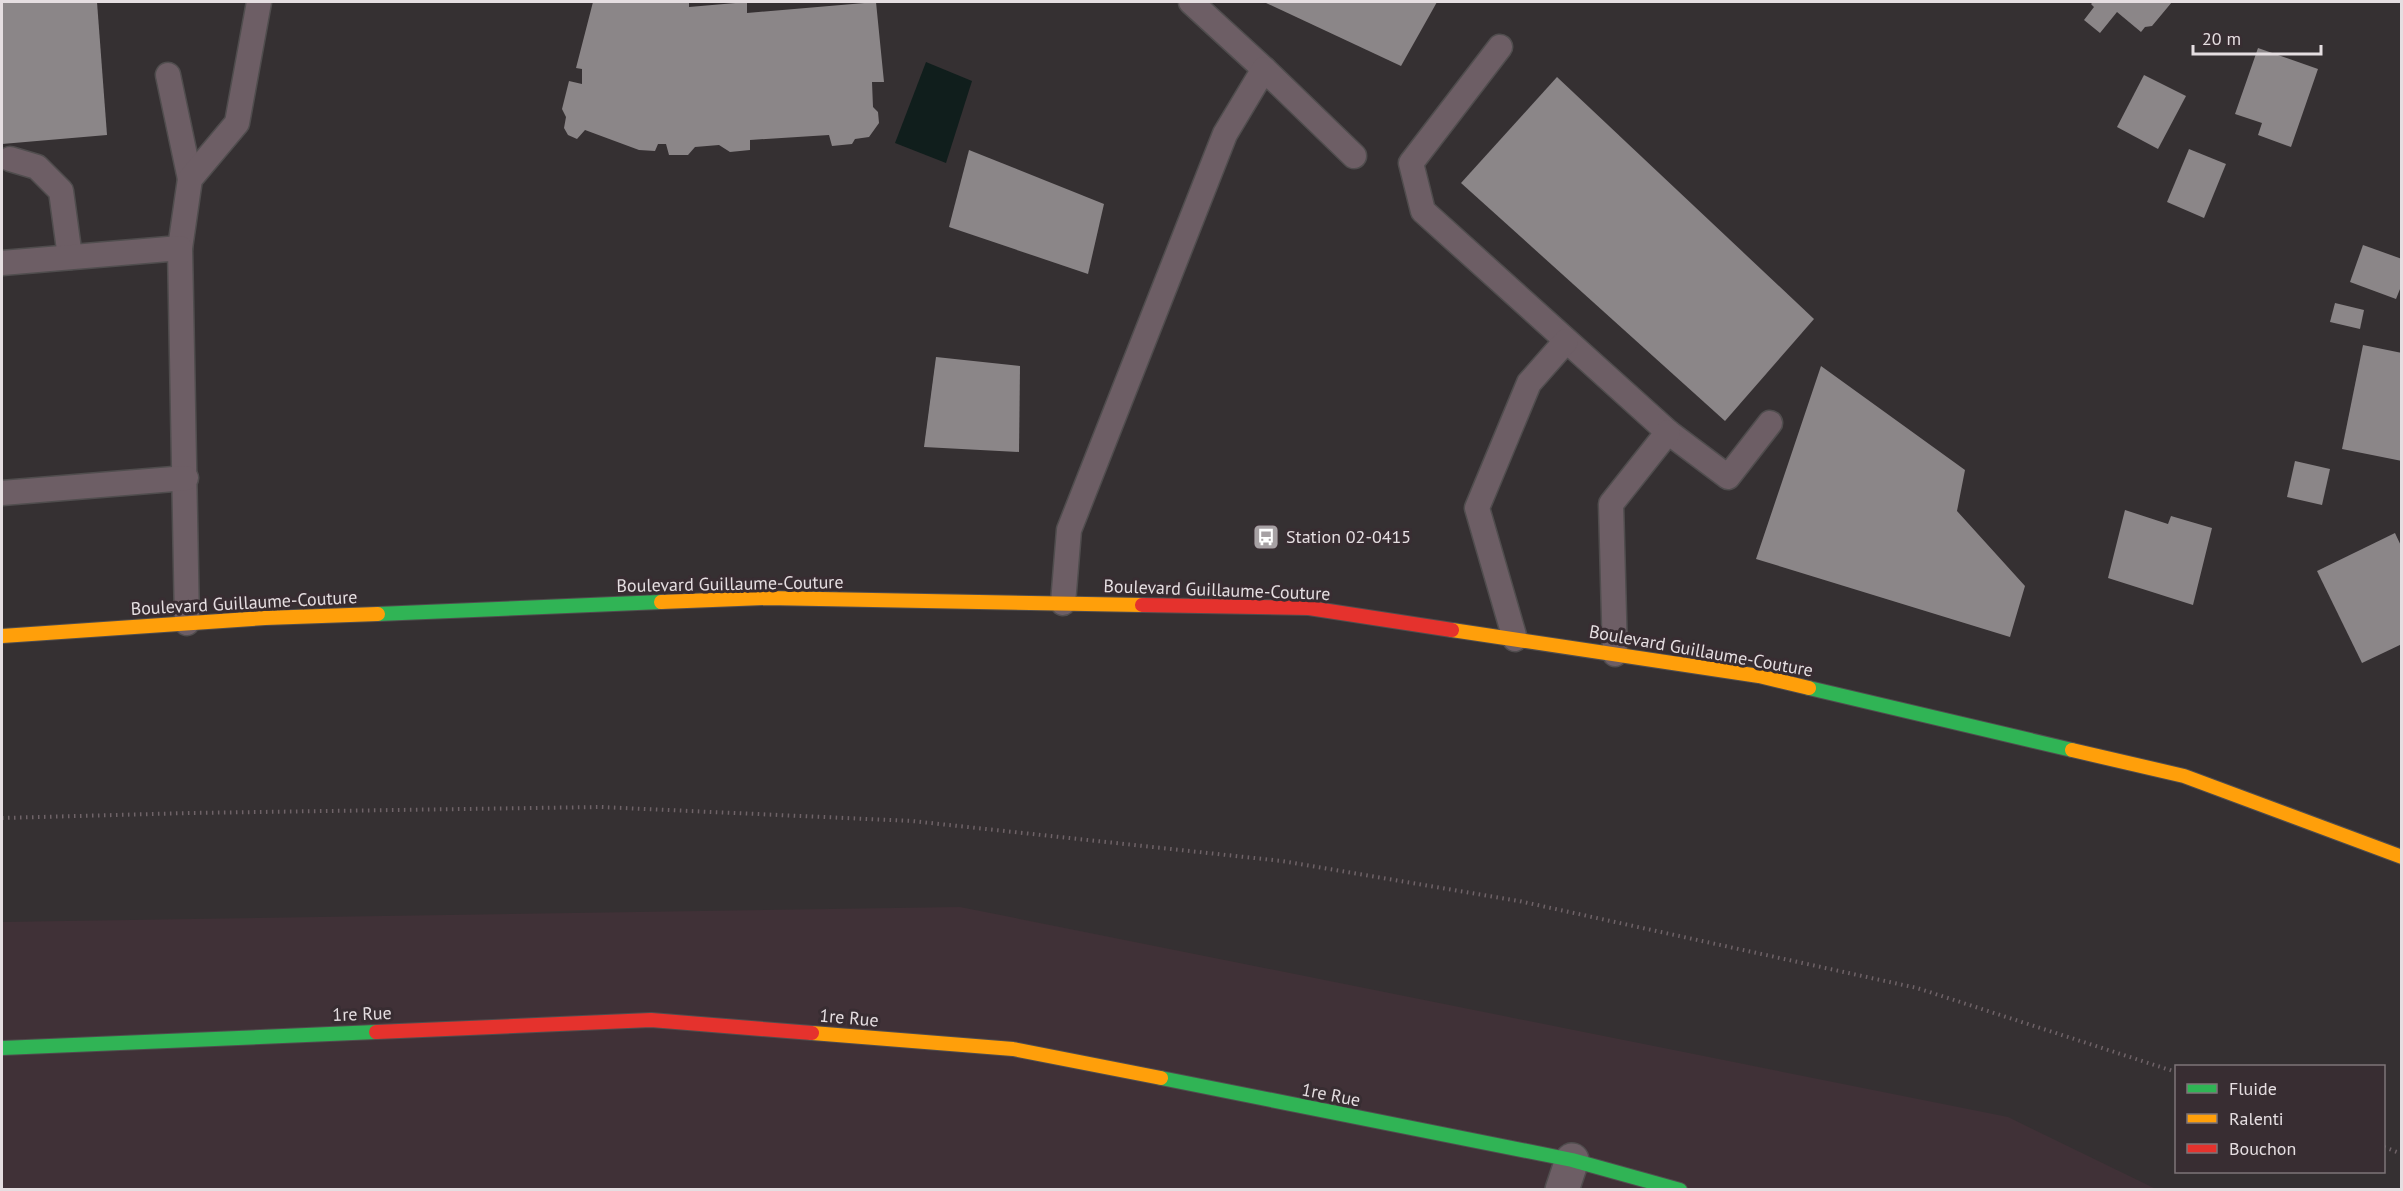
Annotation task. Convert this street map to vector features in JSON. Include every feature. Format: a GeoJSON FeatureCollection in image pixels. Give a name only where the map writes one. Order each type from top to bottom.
{"type":"FeatureCollection","features":[{"type":"Feature","properties":{"kind":"main road","name":"Boulevard Guillaume-Couture"},"geometry":{"type":"LineString","coordinates":[[2,636],[187,623],[767,598],[1309,608],[1759,676],[2184,776],[2402,857]]}},
{"type":"Feature","properties":{"kind":"main road","name":"1re Rue"},"geometry":{"type":"LineString","coordinates":[[2,1048],[651,1020],[1013,1049],[1567,1175],[1680,1190]]}},
{"type":"Feature","properties":{"kind":"lane"},"geometry":{"type":"LineString","coordinates":[[190,179],[237,123],[259,2]]}},
{"type":"Feature","properties":{"kind":"lane"},"geometry":{"type":"LineString","coordinates":[[1191,2],[1354,156]]}},
{"type":"Feature","properties":{"kind":"lane"},"geometry":{"type":"LineString","coordinates":[[1500,47],[1411,163],[1423,211],[1668,432],[1728,477],[1770,423]]}},
{"type":"Feature","properties":{"kind":"lane"},"geometry":{"type":"LineString","coordinates":[[1063,603],[1070,530],[1225,135],[1264,69]]}},
{"type":"Feature","properties":{"kind":"lane"},"geometry":{"type":"LineString","coordinates":[[168,75],[190,179],[180,248],[187,623]]}},
{"type":"Feature","properties":{"kind":"lane"},"geometry":{"type":"LineString","coordinates":[[10,159],[37,167],[61,190],[70,257]]}},
{"type":"Feature","properties":{"kind":"lane"},"geometry":{"type":"LineString","coordinates":[[2,263],[180,248]]}},
{"type":"Feature","properties":{"kind":"lane"},"geometry":{"type":"LineString","coordinates":[[1515,639],[1477,508],[1529,383],[1566,341]]}},
{"type":"Feature","properties":{"kind":"lane"},"geometry":{"type":"LineString","coordinates":[[1615,654],[1611,504],[1668,432]]}},
{"type":"Feature","properties":{"kind":"lane"},"geometry":{"type":"LineString","coordinates":[[2,493],[186,478]]}},
{"type":"Feature","properties":{"kind":"path"},"geometry":{"type":"LineString","coordinates":[[2,818],[601,807],[912,821],[1282,861],[1519,901],[1917,988],[2175,1072]]}},
{"type":"Feature","properties":{"kind":"path"},"geometry":{"type":"LineString","coordinates":[[2385,1147],[2402,1154]]}},
{"type":"Feature","properties":{"kind":"shaded area"},"geometry":{"type":"Polygon","coordinates":[[[926,62],[972,81],[946,163],[895,143],[926,62]]]}},
{"type":"Feature","properties":{"kind":"shaded area"},"geometry":{"type":"Polygon","coordinates":[[[960,907],[2008,1117],[2156,1189],[2,1189],[2,922],[960,907]]]}},
{"type":"Feature","properties":{"kind":"building"},"geometry":{"type":"Polygon","coordinates":[[[2,2],[97,2],[107,135],[2,144],[2,2]]]}},
{"type":"Feature","properties":{"kind":"building"},"geometry":{"type":"Polygon","coordinates":[[[593,2],[689,2],[689,7],[747,2],[747,13],[876,2],[884,82],[872,82],[873,107],[878,112],[879,123],[869,137],[855,139],[852,144],[832,146],[829,135],[750,140],[750,150],[730,152],[719,145],[695,147],[688,155],[669,155],[666,144],[658,144],[655,151],[639,150],[585,130],[577,139],[568,135],[564,128],[566,117],[562,109],[569,81],[582,84],[582,69],[576,68],[593,2]]]}},
{"type":"Feature","properties":{"kind":"building"},"geometry":{"type":"Polygon","coordinates":[[[1267,2],[1437,2],[1401,66],[1267,2]]]}},
{"type":"Feature","properties":{"kind":"building"},"geometry":{"type":"Polygon","coordinates":[[[2093,2],[2172,2],[2152,26],[2145,27],[2141,32],[2117,12],[2100,33],[2084,20],[2094,7],[2091,4],[2093,2]]]}},
{"type":"Feature","properties":{"kind":"building"},"geometry":{"type":"Polygon","coordinates":[[[2258,48],[2318,69],[2291,147],[2258,135],[2262,123],[2235,114],[2258,48]]]}},
{"type":"Feature","properties":{"kind":"building"},"geometry":{"type":"Polygon","coordinates":[[[2144,75],[2186,96],[2158,149],[2117,127],[2144,75]]]}},
{"type":"Feature","properties":{"kind":"building"},"geometry":{"type":"Polygon","coordinates":[[[1557,77],[1814,319],[1725,421],[1461,183],[1557,77]]]}},
{"type":"Feature","properties":{"kind":"building"},"geometry":{"type":"Polygon","coordinates":[[[2189,149],[2226,164],[2204,218],[2167,202],[2189,149]]]}},
{"type":"Feature","properties":{"kind":"building"},"geometry":{"type":"Polygon","coordinates":[[[969,150],[1104,204],[1088,274],[949,227],[969,150]]]}},
{"type":"Feature","properties":{"kind":"building"},"geometry":{"type":"Polygon","coordinates":[[[2363,245],[2402,259],[2402,284],[2396,299],[2350,282],[2363,245]]]}},
{"type":"Feature","properties":{"kind":"building"},"geometry":{"type":"Polygon","coordinates":[[[2335,303],[2364,310],[2360,329],[2330,322],[2335,303]]]}},
{"type":"Feature","properties":{"kind":"building"},"geometry":{"type":"Polygon","coordinates":[[[2363,345],[2402,353],[2402,461],[2342,449],[2363,345]]]}},
{"type":"Feature","properties":{"kind":"building"},"geometry":{"type":"Polygon","coordinates":[[[936,357],[1020,366],[1019,452],[924,447],[936,357]]]}},
{"type":"Feature","properties":{"kind":"building"},"geometry":{"type":"Polygon","coordinates":[[[1821,366],[1965,470],[1957,511],[2025,586],[2010,637],[1756,559],[1821,366]]]}},
{"type":"Feature","properties":{"kind":"building"},"geometry":{"type":"Polygon","coordinates":[[[2295,461],[2330,469],[2322,505],[2287,497],[2295,461]]]}},
{"type":"Feature","properties":{"kind":"building"},"geometry":{"type":"Polygon","coordinates":[[[2125,510],[2168,524],[2171,516],[2212,528],[2193,605],[2108,578],[2125,510]]]}},
{"type":"Feature","properties":{"kind":"building"},"geometry":{"type":"Polygon","coordinates":[[[2395,533],[2402,548],[2402,644],[2362,663],[2317,571],[2395,533]]]}},
{"type":"Feature","properties":{"kind":"traffic: fast"},"geometry":{"type":"LineString","coordinates":[[378,614],[661,602]]}},
{"type":"Feature","properties":{"kind":"traffic: fast"},"geometry":{"type":"LineString","coordinates":[[1809,688],[2072,750]]}},
{"type":"Feature","properties":{"kind":"traffic: fast"},"geometry":{"type":"LineString","coordinates":[[2,1048],[376,1032]]}},
{"type":"Feature","properties":{"kind":"traffic: fast"},"geometry":{"type":"LineString","coordinates":[[1161,1078],[1572,1160],[1680,1190]]}},
{"type":"Feature","properties":{"kind":"traffic: slow"},"geometry":{"type":"LineString","coordinates":[[661,602],[767,598],[1142,605]]}},
{"type":"Feature","properties":{"kind":"traffic: slow"},"geometry":{"type":"LineString","coordinates":[[2,636],[265,618],[378,614]]}},
{"type":"Feature","properties":{"kind":"traffic: slow"},"geometry":{"type":"LineString","coordinates":[[1452,630],[1759,676],[1809,688]]}},
{"type":"Feature","properties":{"kind":"traffic: slow"},"geometry":{"type":"LineString","coordinates":[[2072,750],[2184,776],[2402,857]]}},
{"type":"Feature","properties":{"kind":"traffic: slow"},"geometry":{"type":"LineString","coordinates":[[812,1033],[1013,1049],[1161,1078]]}},
{"type":"Feature","properties":{"kind":"traffic: jam"},"geometry":{"type":"LineString","coordinates":[[1142,605],[1309,608],[1452,630]]}},
{"type":"Feature","properties":{"kind":"traffic: jam"},"geometry":{"type":"LineString","coordinates":[[376,1032],[651,1020],[812,1033]]}},
{"type":"Feature","properties":{"kind":"place","name":"Station 02-0415"},"geometry":{"type":"Point","coordinates":[1266,537]}}]}
